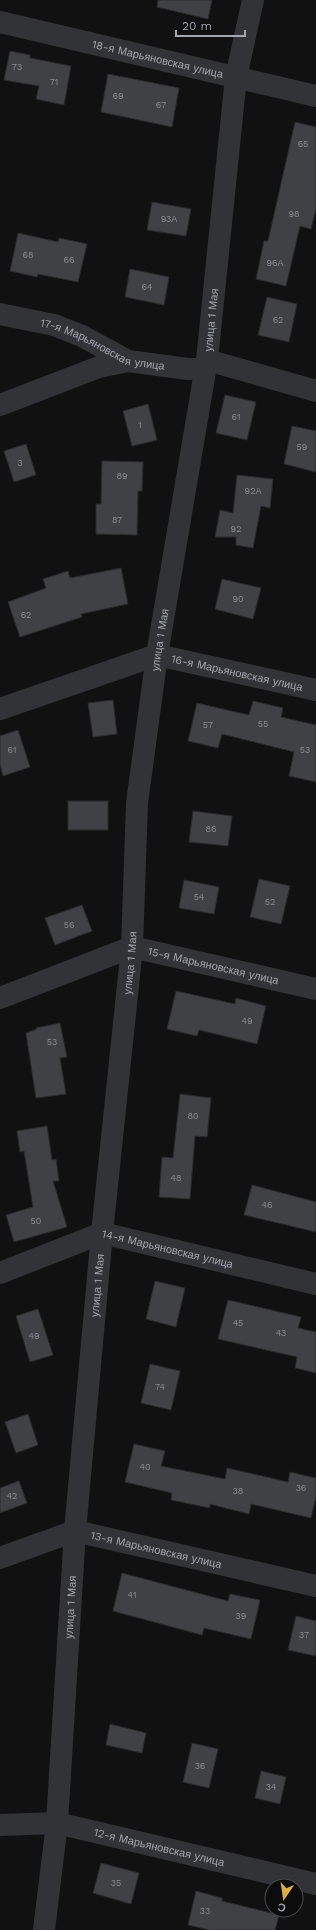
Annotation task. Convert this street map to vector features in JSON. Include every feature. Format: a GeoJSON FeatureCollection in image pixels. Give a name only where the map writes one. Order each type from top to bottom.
{"type":"FeatureCollection","features":[{"type":"Feature","properties":{"kind":"street","name":"улица 1 Мая"},"geometry":{"type":"LineString","coordinates":[[44,1930],[56,1823],[75,1531],[102,1234],[132,947],[137,803],[157,655],[206,365],[236,77],[253,0]]}},
{"type":"Feature","properties":{"kind":"street","name":"18-я Марьяновская улица"},"geometry":{"type":"LineString","coordinates":[[0,22],[316,96]]}},
{"type":"Feature","properties":{"kind":"street","name":"17-я Марьяновская улица"},"geometry":{"type":"LineString","coordinates":[[0,314],[54,325],[103,346],[128,361],[188,369],[206,365],[316,391]]}},
{"type":"Feature","properties":{"kind":"street"},"geometry":{"type":"LineString","coordinates":[[0,405],[99,367],[128,361]]}},
{"type":"Feature","properties":{"kind":"street","name":"16-я Марьяновская улица"},"geometry":{"type":"LineString","coordinates":[[0,709],[157,655],[316,690]]}},
{"type":"Feature","properties":{"kind":"street"},"geometry":{"type":"LineString","coordinates":[[0,998],[132,947]]}},
{"type":"Feature","properties":{"kind":"street","name":"15-я Марьяновская улица"},"geometry":{"type":"LineString","coordinates":[[132,947],[316,989]]}},
{"type":"Feature","properties":{"kind":"street","name":"14-я Марьяновская улица"},"geometry":{"type":"LineString","coordinates":[[0,1273],[102,1234],[316,1284]]}},
{"type":"Feature","properties":{"kind":"street"},"geometry":{"type":"LineString","coordinates":[[0,1558],[75,1531]]}},
{"type":"Feature","properties":{"kind":"street","name":"13-я Марьяновская улица"},"geometry":{"type":"LineString","coordinates":[[75,1531],[316,1586]]}},
{"type":"Feature","properties":{"kind":"street","name":"12-я Марьяновская улица"},"geometry":{"type":"LineString","coordinates":[[0,1825],[56,1823],[316,1884]]}},
{"type":"Feature","properties":{"kind":"building"},"geometry":{"type":"Polygon","coordinates":[[[158,0],[212,0],[208,19],[157,7],[158,0]]]}},
{"type":"Feature","properties":{"kind":"building"},"geometry":{"type":"Polygon","coordinates":[[[10,51],[30,55],[30,58],[71,66],[64,105],[36,99],[39,86],[4,80],[10,51]]]}},
{"type":"Feature","properties":{"kind":"building"},"geometry":{"type":"Polygon","coordinates":[[[108,74],[179,88],[172,127],[101,112],[108,74]]]}},
{"type":"Feature","properties":{"kind":"building"},"geometry":{"type":"Polygon","coordinates":[[[295,122],[316,127],[316,209],[311,229],[300,226],[286,286],[256,279],[264,241],[268,241],[295,122]]]}},
{"type":"Feature","properties":{"kind":"building"},"geometry":{"type":"Polygon","coordinates":[[[152,202],[191,209],[186,236],[147,230],[152,202]]]}},
{"type":"Feature","properties":{"kind":"building"},"geometry":{"type":"Polygon","coordinates":[[[18,233],[58,242],[59,238],[87,244],[78,282],[38,274],[37,277],[10,271],[18,233]]]}},
{"type":"Feature","properties":{"kind":"building"},"geometry":{"type":"Polygon","coordinates":[[[130,269],[169,277],[164,305],[125,297],[130,269]]]}},
{"type":"Feature","properties":{"kind":"building"},"geometry":{"type":"Polygon","coordinates":[[[267,297],[297,304],[289,342],[258,335],[267,297]]]}},
{"type":"Feature","properties":{"kind":"building"},"geometry":{"type":"Polygon","coordinates":[[[225,395],[256,402],[247,440],[216,433],[225,395]]]}},
{"type":"Feature","properties":{"kind":"building"},"geometry":{"type":"Polygon","coordinates":[[[148,404],[157,440],[132,446],[123,411],[148,404]]]}},
{"type":"Feature","properties":{"kind":"building"},"geometry":{"type":"Polygon","coordinates":[[[292,426],[316,431],[316,472],[284,464],[292,426]]]}},
{"type":"Feature","properties":{"kind":"building"},"geometry":{"type":"Polygon","coordinates":[[[26,444],[36,475],[14,482],[4,451],[26,444]]]}},
{"type":"Feature","properties":{"kind":"building"},"geometry":{"type":"Polygon","coordinates":[[[102,461],[143,462],[142,491],[138,491],[137,535],[96,534],[96,504],[101,504],[102,461]]]}},
{"type":"Feature","properties":{"kind":"building"},"geometry":{"type":"Polygon","coordinates":[[[237,475],[273,479],[270,508],[261,506],[253,548],[236,545],[236,537],[215,537],[220,510],[233,513],[237,475]]]}},
{"type":"Feature","properties":{"kind":"building"},"geometry":{"type":"Polygon","coordinates":[[[121,568],[128,604],[81,614],[82,617],[20,637],[8,602],[46,588],[43,579],[68,571],[70,578],[121,568]]]}},
{"type":"Feature","properties":{"kind":"building"},"geometry":{"type":"Polygon","coordinates":[[[222,579],[261,588],[253,619],[215,609],[222,579]]]}},
{"type":"Feature","properties":{"kind":"building"},"geometry":{"type":"Polygon","coordinates":[[[113,700],[117,734],[93,737],[88,703],[113,700]]]}},
{"type":"Feature","properties":{"kind":"building"},"geometry":{"type":"Polygon","coordinates":[[[253,701],[283,708],[281,717],[316,725],[316,782],[289,776],[294,752],[222,734],[218,748],[188,741],[197,703],[249,715],[253,701]]]}},
{"type":"Feature","properties":{"kind":"building"},"geometry":{"type":"Polygon","coordinates":[[[18,730],[30,767],[3,776],[0,765],[0,736],[18,730]]]}},
{"type":"Feature","properties":{"kind":"building"},"geometry":{"type":"Polygon","coordinates":[[[68,801],[108,801],[108,830],[68,830],[68,801]]]}},
{"type":"Feature","properties":{"kind":"building"},"geometry":{"type":"Polygon","coordinates":[[[193,811],[232,816],[228,846],[189,842],[193,811]]]}},
{"type":"Feature","properties":{"kind":"building"},"geometry":{"type":"Polygon","coordinates":[[[259,879],[290,886],[281,924],[250,917],[259,879]]]}},
{"type":"Feature","properties":{"kind":"building"},"geometry":{"type":"Polygon","coordinates":[[[184,880],[219,887],[214,914],[179,908],[184,880]]]}},
{"type":"Feature","properties":{"kind":"building"},"geometry":{"type":"Polygon","coordinates":[[[82,905],[92,931],[55,945],[45,918],[82,905]]]}},
{"type":"Feature","properties":{"kind":"building"},"geometry":{"type":"Polygon","coordinates":[[[176,991],[235,1004],[236,998],[266,1006],[257,1044],[199,1030],[197,1036],[167,1029],[176,991]]]}},
{"type":"Feature","properties":{"kind":"building"},"geometry":{"type":"Polygon","coordinates":[[[60,1023],[67,1057],[60,1058],[66,1094],[36,1098],[26,1033],[37,1029],[36,1028],[60,1023]]]}},
{"type":"Feature","properties":{"kind":"building"},"geometry":{"type":"Polygon","coordinates":[[[180,1094],[211,1098],[207,1137],[195,1136],[190,1199],[159,1197],[162,1157],[173,1158],[180,1094]]]}},
{"type":"Feature","properties":{"kind":"building"},"geometry":{"type":"Polygon","coordinates":[[[47,1126],[52,1160],[56,1159],[59,1181],[53,1181],[67,1227],[14,1242],[6,1215],[33,1207],[24,1151],[20,1152],[17,1131],[47,1126]]]}},
{"type":"Feature","properties":{"kind":"building"},"geometry":{"type":"Polygon","coordinates":[[[252,1185],[316,1202],[316,1232],[244,1215],[252,1185]]]}},
{"type":"Feature","properties":{"kind":"building"},"geometry":{"type":"Polygon","coordinates":[[[155,1281],[185,1288],[176,1327],[146,1319],[155,1281]]]}},
{"type":"Feature","properties":{"kind":"building"},"geometry":{"type":"Polygon","coordinates":[[[228,1300],[301,1317],[298,1328],[316,1332],[316,1373],[295,1368],[297,1357],[218,1339],[228,1300]]]}},
{"type":"Feature","properties":{"kind":"building"},"geometry":{"type":"Polygon","coordinates":[[[38,1309],[53,1355],[30,1362],[16,1316],[38,1309]]]}},
{"type":"Feature","properties":{"kind":"building"},"geometry":{"type":"Polygon","coordinates":[[[150,1364],[180,1371],[171,1410],[141,1403],[150,1364]]]}},
{"type":"Feature","properties":{"kind":"building"},"geometry":{"type":"Polygon","coordinates":[[[28,1414],[38,1445],[16,1453],[5,1422],[28,1414]]]}},
{"type":"Feature","properties":{"kind":"building"},"geometry":{"type":"Polygon","coordinates":[[[134,1444],[165,1451],[161,1466],[225,1479],[227,1468],[288,1482],[290,1472],[316,1478],[316,1497],[311,1518],[251,1504],[249,1514],[210,1504],[210,1508],[171,1500],[172,1493],[125,1482],[134,1444]]]}},
{"type":"Feature","properties":{"kind":"building"},"geometry":{"type":"Polygon","coordinates":[[[19,1481],[27,1503],[0,1513],[0,1488],[19,1481]]]}},
{"type":"Feature","properties":{"kind":"building"},"geometry":{"type":"Polygon","coordinates":[[[122,1573],[228,1601],[230,1594],[260,1600],[251,1639],[204,1628],[202,1635],[113,1611],[122,1573]]]}},
{"type":"Feature","properties":{"kind":"building"},"geometry":{"type":"Polygon","coordinates":[[[296,1616],[316,1621],[316,1656],[288,1650],[296,1616]]]}},
{"type":"Feature","properties":{"kind":"building"},"geometry":{"type":"Polygon","coordinates":[[[110,1724],[146,1733],[142,1753],[106,1745],[110,1724]]]}},
{"type":"Feature","properties":{"kind":"building"},"geometry":{"type":"Polygon","coordinates":[[[192,1743],[218,1749],[209,1788],[183,1782],[192,1743]]]}},
{"type":"Feature","properties":{"kind":"building"},"geometry":{"type":"Polygon","coordinates":[[[261,1771],[286,1777],[280,1804],[255,1798],[261,1771]]]}},
{"type":"Feature","properties":{"kind":"building"},"geometry":{"type":"Polygon","coordinates":[[[101,1863],[139,1873],[131,1904],[93,1893],[101,1863]]]}},
{"type":"Feature","properties":{"kind":"building"},"geometry":{"type":"Polygon","coordinates":[[[196,1891],[222,1898],[222,1901],[264,1911],[264,1918],[278,1918],[275,1930],[210,1930],[188,1925],[196,1891]]]}}]}
